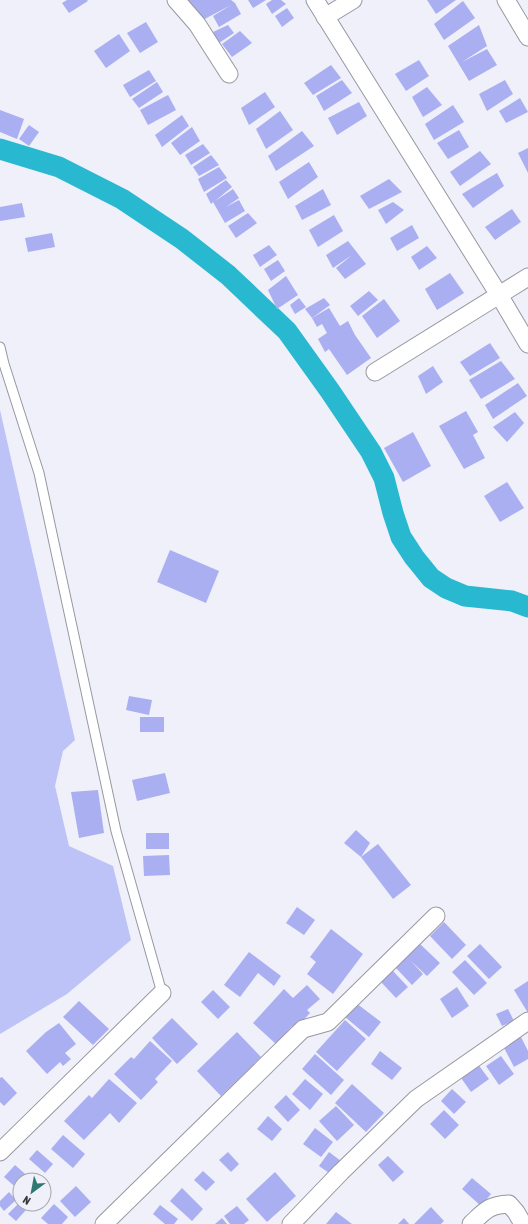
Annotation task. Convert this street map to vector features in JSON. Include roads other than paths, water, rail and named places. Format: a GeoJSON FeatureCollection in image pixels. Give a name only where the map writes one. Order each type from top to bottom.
{"type":"FeatureCollection","features":[{"type":"Feature","properties":{"kind":"street"},"geometry":{"type":"LineString","coordinates":[[176,0],[197,24],[229,74]]}},
{"type":"Feature","properties":{"kind":"street"},"geometry":{"type":"LineString","coordinates":[[316,0],[325,17],[499,295],[528,344]]}},
{"type":"Feature","properties":{"kind":"street"},"geometry":{"type":"LineString","coordinates":[[325,17],[353,0]]}},
{"type":"Feature","properties":{"kind":"street"},"geometry":{"type":"LineString","coordinates":[[506,0],[528,37]]}},
{"type":"Feature","properties":{"kind":"street"},"geometry":{"type":"LineString","coordinates":[[375,372],[528,277]]}},
{"type":"Feature","properties":{"kind":"street"},"geometry":{"type":"LineString","coordinates":[[104,1224],[303,1029],[328,1022],[436,916]]}},
{"type":"Feature","properties":{"kind":"street"},"geometry":{"type":"LineString","coordinates":[[0,1152],[162,993]]}},
{"type":"Feature","properties":{"kind":"street"},"geometry":{"type":"LineString","coordinates":[[291,1224],[341,1172],[416,1100],[528,1022]]}},
{"type":"Feature","properties":{"kind":"street"},"geometry":{"type":"LineString","coordinates":[[471,1224],[489,1207],[498,1204],[509,1204],[523,1224]]}},
{"type":"Feature","properties":{"kind":"lane"},"geometry":{"type":"LineString","coordinates":[[0,347],[4,364],[39,473],[116,831],[162,993]]}},
{"type":"Feature","properties":{"kind":"waterway"},"geometry":{"type":"LineString","coordinates":[[0,149],[59,167],[122,199],[182,239],[228,275],[287,331],[371,452],[384,478],[401,537],[414,557],[431,578],[446,588],[465,596],[512,601],[528,607]]}}]}
